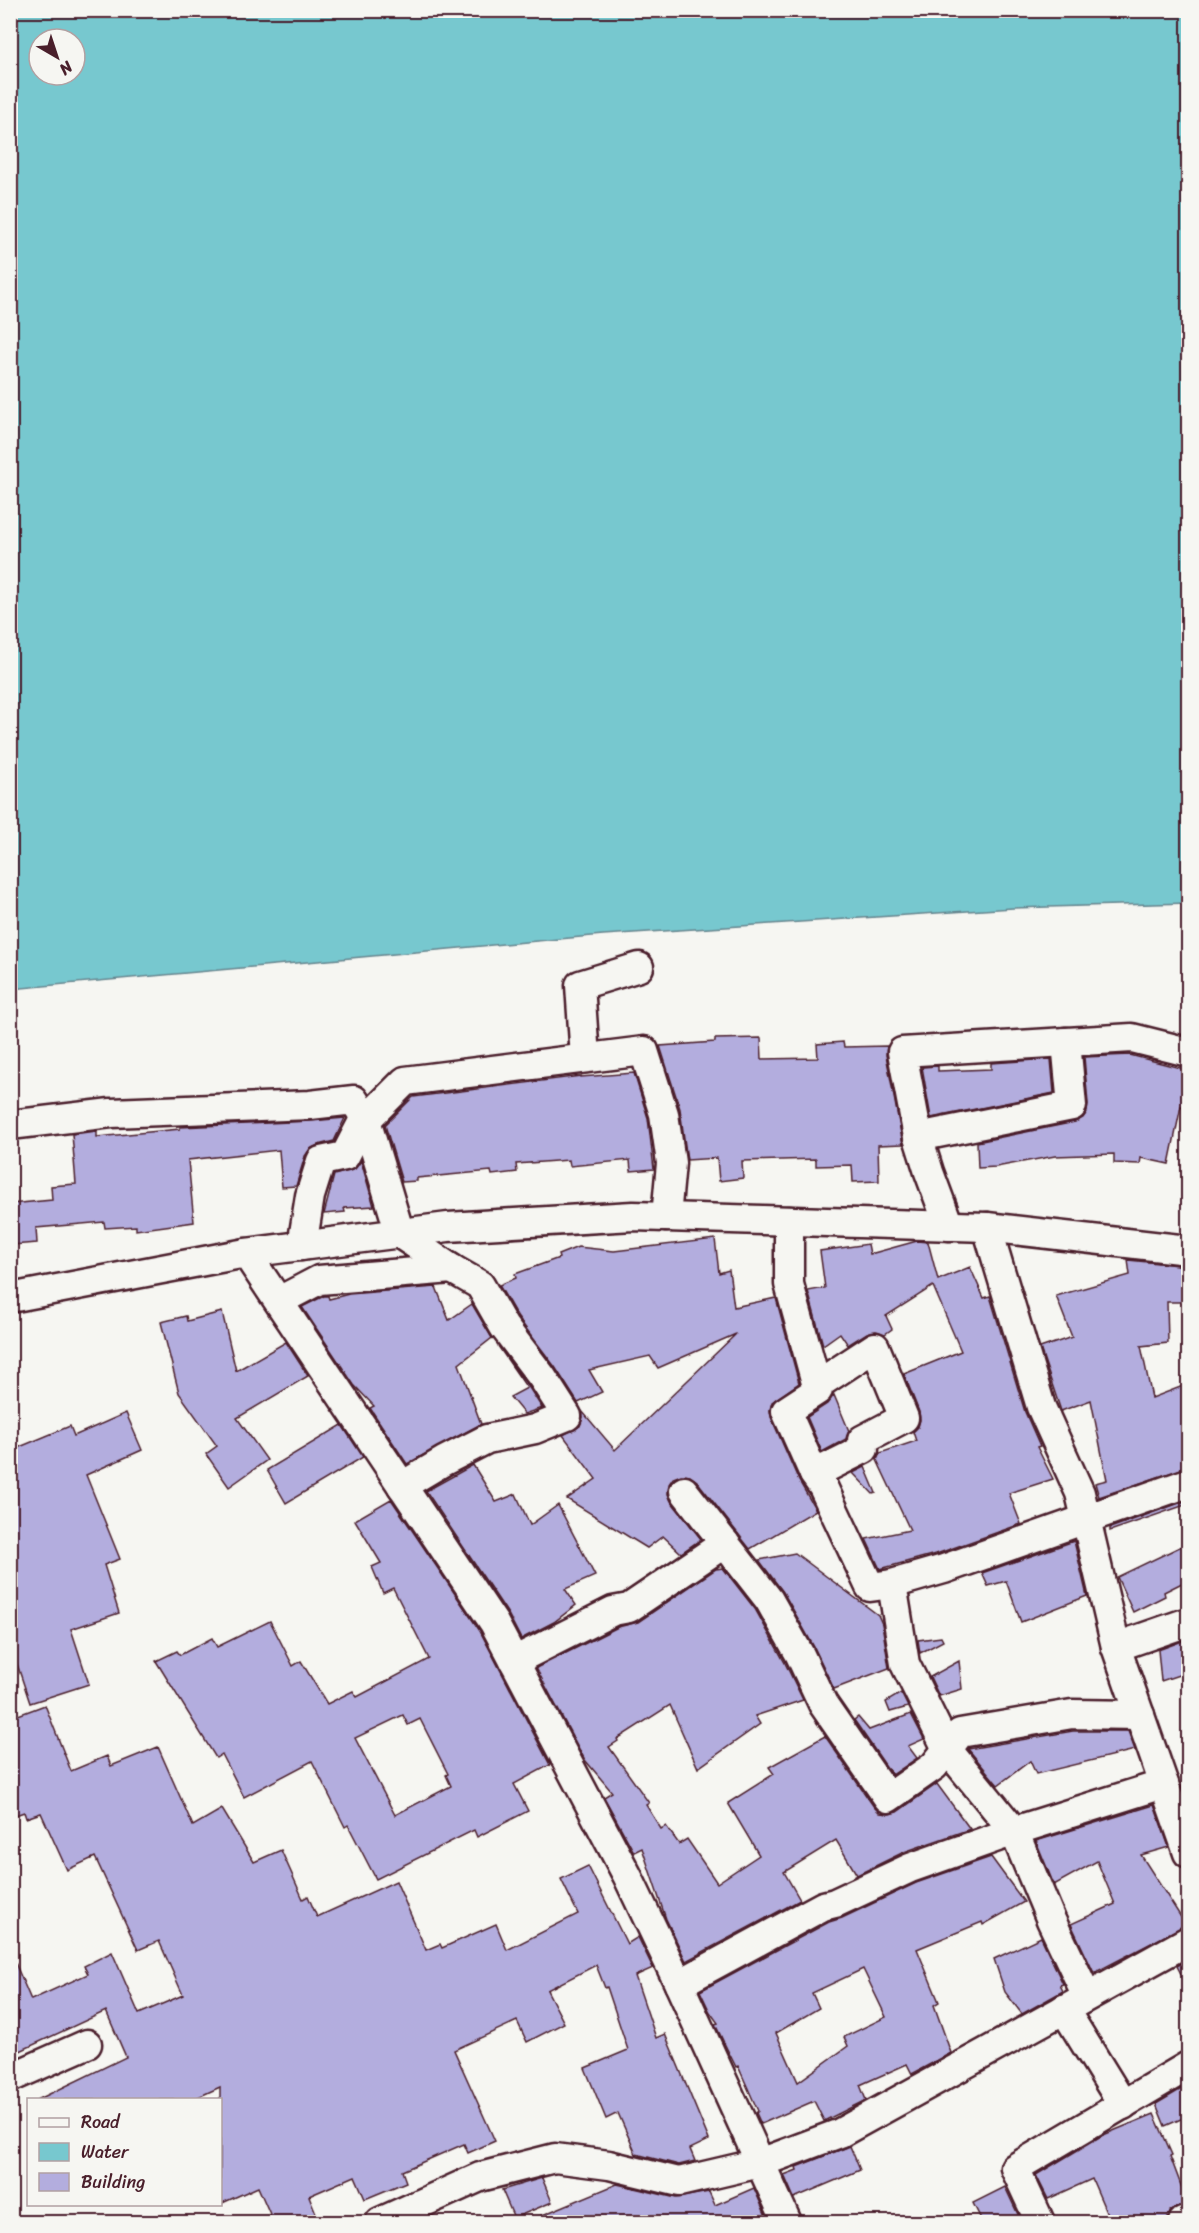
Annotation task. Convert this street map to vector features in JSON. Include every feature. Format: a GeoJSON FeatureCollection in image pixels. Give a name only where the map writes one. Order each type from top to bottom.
{"type":"FeatureCollection","features":[{"type":"Feature","properties":{"kind":"street"},"geometry":{"type":"LineString","coordinates":[[585,1058],[580,985],[639,967]]}},
{"type":"Feature","properties":{"kind":"street"},"geometry":{"type":"LineString","coordinates":[[949,1226],[918,1137],[902,1052],[1132,1038],[1188,1053]]}},
{"type":"Feature","properties":{"kind":"street"},"geometry":{"type":"LineString","coordinates":[[918,1137],[1072,1106],[1066,1042]]}},
{"type":"Feature","properties":{"kind":"street"},"geometry":{"type":"LineString","coordinates":[[302,1246],[310,1196],[321,1161],[345,1156],[361,1125],[405,1081],[644,1052],[664,1114],[671,1163],[666,1217]]}},
{"type":"Feature","properties":{"kind":"street"},"geometry":{"type":"LineString","coordinates":[[10,1125],[111,1113],[310,1105],[354,1100],[366,1120],[400,1234],[480,1285],[504,1327],[542,1377],[567,1416],[535,1429],[487,1439],[402,1486]]}},
{"type":"Feature","properties":{"kind":"street"},"geometry":{"type":"LineString","coordinates":[[10,1298],[246,1253],[459,1227],[633,1216],[987,1227],[1188,1250]]}},
{"type":"Feature","properties":{"kind":"street"},"geometry":{"type":"LineString","coordinates":[[789,1221],[789,1284],[818,1390],[786,1411],[814,1474],[823,1487],[870,1587],[892,1584],[944,1569],[1188,1483]]}},
{"type":"Feature","properties":{"kind":"street"},"geometry":{"type":"LineString","coordinates":[[987,1227],[1041,1407],[1080,1493],[1116,1647],[1188,1853]]}},
{"type":"Feature","properties":{"kind":"street"},"geometry":{"type":"LineString","coordinates":[[246,1253],[494,1623],[627,1875],[787,2223]]}},
{"type":"Feature","properties":{"kind":"street"},"geometry":{"type":"LineString","coordinates":[[279,1301],[319,1280],[452,1269]]}},
{"type":"Feature","properties":{"kind":"street"},"geometry":{"type":"LineString","coordinates":[[814,1474],[864,1449],[862,1440],[904,1418],[875,1347],[817,1385]]}},
{"type":"Feature","properties":{"kind":"street"},"geometry":{"type":"LineString","coordinates":[[684,1491],[769,1600],[800,1654],[823,1704],[888,1798],[933,1766],[960,1733],[1072,1714],[1140,1715]]}},
{"type":"Feature","properties":{"kind":"street"},"geometry":{"type":"LineString","coordinates":[[514,1661],[613,1611],[628,1608],[724,1543]]}},
{"type":"Feature","properties":{"kind":"street"},"geometry":{"type":"LineString","coordinates":[[892,1584],[905,1664],[947,1749],[1017,1830],[1051,1920],[1076,2002],[1123,2104]]}},
{"type":"Feature","properties":{"kind":"street"},"geometry":{"type":"LineString","coordinates":[[1116,1647],[1188,1622]]}},
{"type":"Feature","properties":{"kind":"street"},"geometry":{"type":"LineString","coordinates":[[679,1984],[823,1906],[835,1903],[910,1869],[1017,1830],[1164,1784]]}},
{"type":"Feature","properties":{"kind":"street"},"geometry":{"type":"LineString","coordinates":[[380,2223],[480,2177],[555,2158],[609,2165],[679,2182],[760,2163],[840,2133],[1188,1941]]}},
{"type":"Feature","properties":{"kind":"street"},"geometry":{"type":"LineString","coordinates":[[10,2078],[87,2044]]}},
{"type":"Feature","properties":{"kind":"street"},"geometry":{"type":"LineString","coordinates":[[1040,2223],[1016,2168],[1188,2066]]}},
{"type":"Feature","properties":{"kind":"street"},"geometry":{"type":"LineString","coordinates":[[1183,2223],[1188,2220]]}},
{"type":"Feature","properties":{"kind":"water"},"geometry":{"type":"Polygon","coordinates":[[[11,10],[1188,11],[1188,903],[1013,908],[603,935],[11,989],[11,10]]]}},
{"type":"Feature","properties":{"kind":"building"},"geometry":{"type":"Polygon","coordinates":[[[761,1038],[762,1059],[818,1058],[817,1044],[843,1042],[844,1047],[887,1046],[886,1055],[903,1144],[878,1145],[879,1181],[853,1182],[852,1165],[816,1166],[816,1159],[742,1161],[743,1178],[719,1181],[717,1158],[687,1160],[680,1109],[660,1046],[715,1042],[715,1039],[761,1038]]]}},
{"type":"Feature","properties":{"kind":"building"},"geometry":{"type":"Polygon","coordinates":[[[1130,1055],[1188,1070],[1188,1109],[1181,1106],[1169,1164],[1141,1158],[1140,1164],[1114,1163],[1114,1154],[1055,1156],[978,1168],[977,1142],[1075,1122],[1083,1118],[1088,1104],[1084,1057],[1130,1055]]]}},
{"type":"Feature","properties":{"kind":"building"},"geometry":{"type":"Polygon","coordinates":[[[1051,1059],[1054,1093],[931,1118],[922,1067],[938,1066],[938,1071],[991,1069],[991,1063],[1051,1059]]]}},
{"type":"Feature","properties":{"kind":"building"},"geometry":{"type":"Polygon","coordinates":[[[634,1073],[648,1118],[654,1169],[631,1171],[630,1160],[570,1166],[569,1160],[516,1164],[517,1172],[492,1175],[491,1171],[417,1178],[417,1181],[402,1182],[385,1125],[413,1097],[581,1076],[634,1073]]]}},
{"type":"Feature","properties":{"kind":"building"},"geometry":{"type":"Polygon","coordinates":[[[345,1118],[334,1141],[310,1149],[305,1156],[296,1186],[282,1187],[279,1150],[188,1160],[194,1222],[136,1230],[136,1226],[105,1228],[104,1222],[36,1228],[37,1243],[12,1245],[10,1204],[52,1200],[51,1186],[76,1184],[72,1134],[97,1131],[97,1137],[180,1129],[180,1127],[345,1118]]]}},
{"type":"Feature","properties":{"kind":"building"},"geometry":{"type":"Polygon","coordinates":[[[361,1161],[374,1206],[344,1208],[345,1212],[324,1214],[334,1175],[355,1169],[361,1161]]]}},
{"type":"Feature","properties":{"kind":"building"},"geometry":{"type":"Polygon","coordinates":[[[715,1239],[719,1273],[729,1270],[734,1307],[776,1298],[799,1383],[772,1402],[771,1417],[799,1481],[816,1510],[750,1549],[697,1481],[690,1476],[681,1475],[673,1478],[669,1484],[668,1494],[701,1539],[681,1553],[663,1536],[647,1548],[567,1499],[596,1479],[563,1435],[580,1426],[582,1411],[615,1450],[736,1334],[658,1368],[650,1356],[589,1370],[602,1392],[578,1403],[555,1367],[518,1318],[499,1285],[516,1278],[515,1274],[559,1258],[558,1255],[578,1247],[614,1251],[715,1239]]]}},
{"type":"Feature","properties":{"kind":"building"},"geometry":{"type":"Polygon","coordinates":[[[917,1241],[928,1242],[938,1280],[970,1267],[984,1298],[990,1296],[1025,1412],[1040,1446],[1037,1447],[1053,1479],[1009,1493],[1021,1524],[939,1553],[880,1569],[866,1539],[910,1530],[877,1460],[880,1453],[916,1441],[913,1432],[918,1427],[919,1412],[904,1374],[961,1351],[933,1286],[886,1316],[892,1329],[885,1334],[876,1331],[867,1333],[848,1345],[840,1333],[823,1345],[808,1291],[825,1288],[820,1251],[868,1244],[870,1254],[917,1241]]]}},
{"type":"Feature","properties":{"kind":"building"},"geometry":{"type":"Polygon","coordinates":[[[1128,1260],[1188,1266],[1188,1302],[1167,1302],[1168,1343],[1141,1346],[1152,1398],[1188,1384],[1188,1467],[1099,1497],[1095,1483],[1107,1480],[1091,1400],[1061,1411],[1040,1348],[1072,1337],[1056,1296],[1130,1275],[1128,1260]]]}},
{"type":"Feature","properties":{"kind":"building"},"geometry":{"type":"Polygon","coordinates":[[[436,1287],[449,1320],[472,1304],[492,1338],[459,1364],[481,1424],[407,1464],[370,1408],[374,1406],[354,1385],[302,1307],[324,1296],[328,1296],[329,1299],[349,1294],[436,1287]]]}},
{"type":"Feature","properties":{"kind":"building"},"geometry":{"type":"Polygon","coordinates":[[[222,1312],[236,1371],[286,1342],[308,1376],[237,1418],[267,1460],[229,1487],[206,1454],[217,1446],[179,1393],[161,1322],[186,1316],[187,1321],[222,1312]]]}},
{"type":"Feature","properties":{"kind":"building"},"geometry":{"type":"Polygon","coordinates":[[[498,1346],[542,1408],[524,1414],[510,1397],[527,1388],[498,1346]]]}},
{"type":"Feature","properties":{"kind":"building"},"geometry":{"type":"Polygon","coordinates":[[[834,1395],[849,1431],[846,1439],[822,1452],[807,1417],[827,1404],[834,1395]]]}},
{"type":"Feature","properties":{"kind":"building"},"geometry":{"type":"Polygon","coordinates":[[[126,1413],[142,1450],[86,1475],[120,1559],[104,1565],[119,1613],[71,1629],[89,1684],[30,1703],[10,1643],[10,1451],[70,1426],[74,1436],[126,1413]]]}},
{"type":"Feature","properties":{"kind":"building"},"geometry":{"type":"Polygon","coordinates":[[[342,1425],[363,1457],[286,1503],[267,1470],[342,1425]]]}},
{"type":"Feature","properties":{"kind":"building"},"geometry":{"type":"Polygon","coordinates":[[[473,1465],[496,1502],[516,1494],[530,1525],[558,1505],[595,1576],[565,1589],[576,1605],[554,1622],[521,1639],[508,1614],[426,1491],[473,1465]]]}},
{"type":"Feature","properties":{"kind":"building"},"geometry":{"type":"Polygon","coordinates":[[[865,1467],[876,1493],[873,1494],[853,1473],[865,1467]]]}},
{"type":"Feature","properties":{"kind":"building"},"geometry":{"type":"Polygon","coordinates":[[[391,1499],[480,1631],[550,1765],[514,1784],[528,1811],[477,1837],[474,1830],[376,1879],[348,1825],[345,1827],[312,1761],[244,1797],[222,1754],[216,1758],[156,1661],[177,1651],[180,1655],[212,1638],[217,1647],[270,1621],[293,1666],[301,1661],[327,1704],[353,1691],[357,1697],[429,1659],[393,1588],[383,1593],[372,1567],[381,1563],[355,1520],[391,1499]],[[403,1715],[355,1738],[395,1815],[451,1786],[446,1775],[448,1774],[420,1719],[408,1725],[403,1715]]]}},
{"type":"Feature","properties":{"kind":"building"},"geometry":{"type":"Polygon","coordinates":[[[1188,1500],[1188,1504],[1110,1531],[1110,1528],[1188,1500]]]}},
{"type":"Feature","properties":{"kind":"building"},"geometry":{"type":"Polygon","coordinates":[[[1074,1541],[1087,1596],[1021,1622],[1006,1581],[988,1586],[982,1573],[1074,1541]]]}},
{"type":"Feature","properties":{"kind":"building"},"geometry":{"type":"Polygon","coordinates":[[[1188,1543],[1188,1580],[1164,1592],[1165,1596],[1133,1612],[1117,1577],[1188,1543]]]}},
{"type":"Feature","properties":{"kind":"building"},"geometry":{"type":"Polygon","coordinates":[[[795,1553],[878,1615],[882,1624],[889,1668],[834,1689],[814,1647],[783,1592],[759,1560],[795,1553]]]}},
{"type":"Feature","properties":{"kind":"building"},"geometry":{"type":"Polygon","coordinates":[[[723,1568],[755,1609],[803,1700],[755,1716],[760,1724],[698,1768],[670,1705],[617,1739],[618,1741],[609,1747],[649,1803],[646,1805],[661,1829],[666,1826],[679,1844],[687,1839],[717,1883],[759,1855],[728,1803],[774,1774],[769,1767],[825,1736],[880,1813],[897,1812],[937,1784],[970,1829],[904,1852],[857,1875],[836,1840],[784,1872],[800,1900],[686,1961],[666,1919],[642,1848],[634,1852],[604,1797],[612,1792],[585,1760],[536,1668],[618,1627],[638,1622],[716,1569],[723,1568]]]}},
{"type":"Feature","properties":{"kind":"building"},"geometry":{"type":"Polygon","coordinates":[[[941,1637],[943,1641],[920,1653],[918,1640],[941,1637]]]}},
{"type":"Feature","properties":{"kind":"building"},"geometry":{"type":"Polygon","coordinates":[[[1188,1639],[1188,1672],[1161,1681],[1158,1650],[1188,1639]]]}},
{"type":"Feature","properties":{"kind":"building"},"geometry":{"type":"Polygon","coordinates":[[[959,1661],[962,1689],[939,1696],[930,1677],[959,1661]]]}},
{"type":"Feature","properties":{"kind":"building"},"geometry":{"type":"Polygon","coordinates":[[[901,1693],[908,1707],[890,1712],[886,1702],[901,1693]]]}},
{"type":"Feature","properties":{"kind":"building"},"geometry":{"type":"Polygon","coordinates":[[[45,1705],[71,1771],[107,1756],[111,1766],[158,1747],[193,1826],[222,1809],[254,1862],[281,1850],[303,1899],[308,1896],[317,1917],[396,1881],[426,1950],[440,1944],[442,1948],[496,1924],[507,1950],[578,1914],[561,1879],[588,1866],[627,1944],[638,1937],[653,1968],[635,1976],[656,2038],[665,2034],[709,2140],[690,2149],[695,2161],[679,2165],[636,2154],[618,2113],[606,2119],[585,2068],[628,2050],[607,1987],[605,1988],[596,1965],[547,1990],[564,2023],[527,2042],[517,2021],[454,2050],[495,2141],[468,2153],[464,2144],[402,2171],[406,2182],[365,2199],[355,2176],[309,2196],[320,2223],[274,2223],[258,2187],[222,2203],[222,2098],[220,2098],[220,2087],[196,2098],[41,2098],[126,2057],[106,2011],[18,2052],[10,2035],[10,1951],[31,2000],[88,1974],[84,1966],[112,1952],[139,2014],[183,1995],[159,1941],[138,1950],[95,1857],[67,1870],[41,1813],[26,1818],[24,1812],[10,1817],[10,1718],[45,1705]]]}},
{"type":"Feature","properties":{"kind":"building"},"geometry":{"type":"Polygon","coordinates":[[[911,1714],[924,1739],[908,1746],[917,1758],[892,1775],[854,1720],[858,1717],[869,1730],[911,1714]]]}},
{"type":"Feature","properties":{"kind":"building"},"geometry":{"type":"Polygon","coordinates":[[[1073,1731],[1128,1731],[1135,1750],[1036,1774],[1030,1761],[998,1785],[968,1749],[1073,1731]]]}},
{"type":"Feature","properties":{"kind":"building"},"geometry":{"type":"Polygon","coordinates":[[[1154,1805],[1169,1847],[1141,1855],[1186,1925],[1094,1973],[1071,1924],[1115,1904],[1097,1861],[1054,1885],[1036,1841],[1154,1805]]]}},
{"type":"Feature","properties":{"kind":"building"},"geometry":{"type":"Polygon","coordinates":[[[991,1857],[1024,1902],[983,1925],[982,1922],[917,1949],[939,2002],[934,2005],[951,2053],[912,2074],[907,2064],[860,2085],[866,2100],[824,2121],[814,2101],[761,2124],[756,2113],[758,2111],[738,2066],[736,2067],[715,2024],[718,2023],[700,1991],[829,1922],[916,1883],[991,1857]],[[863,1969],[812,1993],[819,2008],[776,2033],[798,2082],[848,2046],[844,2037],[886,2017],[863,1969]]]}},
{"type":"Feature","properties":{"kind":"building"},"geometry":{"type":"Polygon","coordinates":[[[1041,1937],[1063,1984],[1060,1985],[1063,1991],[1022,2014],[1005,1992],[994,1959],[1041,1937]]]}},
{"type":"Feature","properties":{"kind":"building"},"geometry":{"type":"Polygon","coordinates":[[[1188,1960],[1188,1987],[1177,1966],[1188,1960]]]}},
{"type":"Feature","properties":{"kind":"building"},"geometry":{"type":"Polygon","coordinates":[[[1188,2085],[1188,2116],[1165,2126],[1156,2104],[1188,2085]]]}},
{"type":"Feature","properties":{"kind":"building"},"geometry":{"type":"Polygon","coordinates":[[[1154,2114],[1172,2155],[1170,2156],[1188,2204],[1170,2211],[1167,2223],[1111,2223],[1092,2179],[1048,2199],[1036,2175],[1101,2136],[1154,2114]]]}},
{"type":"Feature","properties":{"kind":"building"},"geometry":{"type":"Polygon","coordinates":[[[850,2146],[860,2170],[794,2198],[784,2175],[797,2170],[796,2167],[850,2146]]]}},
{"type":"Feature","properties":{"kind":"building"},"geometry":{"type":"Polygon","coordinates":[[[542,2178],[552,2202],[514,2218],[502,2190],[542,2178]]]}},
{"type":"Feature","properties":{"kind":"building"},"geometry":{"type":"Polygon","coordinates":[[[617,2184],[676,2198],[709,2192],[715,2205],[754,2188],[769,2223],[523,2223],[617,2184]]]}},
{"type":"Feature","properties":{"kind":"building"},"geometry":{"type":"Polygon","coordinates":[[[1005,2187],[1022,2223],[983,2223],[973,2203],[1005,2187]]]}}]}
